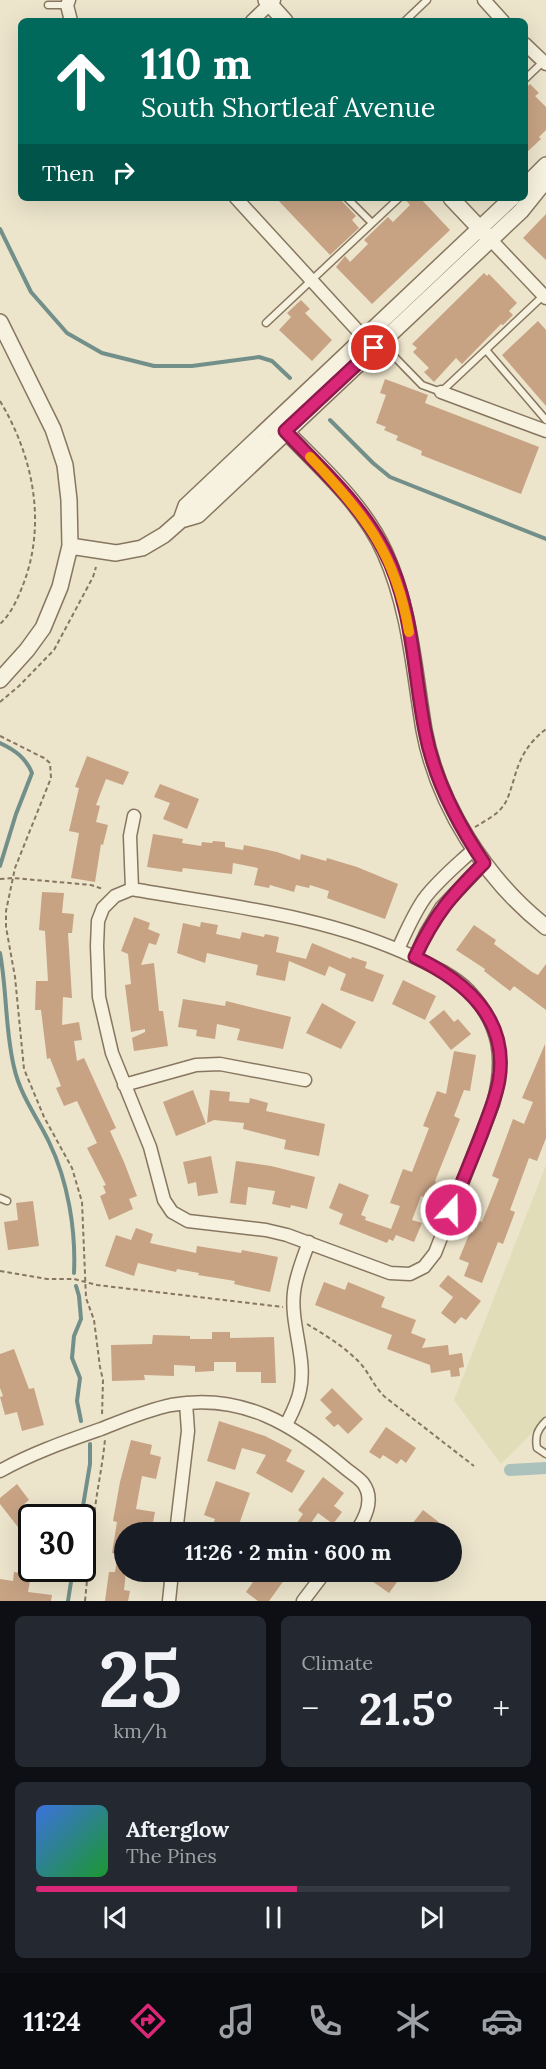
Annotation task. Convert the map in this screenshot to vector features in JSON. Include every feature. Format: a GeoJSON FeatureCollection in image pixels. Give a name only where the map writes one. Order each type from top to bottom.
{"type":"FeatureCollection","features":[{"type":"Feature","properties":{"kind":"street"},"geometry":{"type":"LineString","coordinates":[[484,0],[500,18]]}},
{"type":"Feature","properties":{"kind":"street"},"geometry":{"type":"LineString","coordinates":[[255,18],[270,1],[283,18]]}},
{"type":"Feature","properties":{"kind":"street"},"geometry":{"type":"LineString","coordinates":[[68,3],[70,18]]}},
{"type":"Feature","properties":{"kind":"street"},"geometry":{"type":"LineString","coordinates":[[528,47],[545,62]]}},
{"type":"Feature","properties":{"kind":"street"},"geometry":{"type":"LineString","coordinates":[[528,183],[546,165]]}},
{"type":"Feature","properties":{"kind":"street"},"geometry":{"type":"LineString","coordinates":[[485,234],[521,210],[546,180]]}},
{"type":"Feature","properties":{"kind":"street"},"geometry":{"type":"LineString","coordinates":[[239,201],[373,343]]}},
{"type":"Feature","properties":{"kind":"street"},"geometry":{"type":"LineString","coordinates":[[454,201],[545,296]]}},
{"type":"Feature","properties":{"kind":"street"},"geometry":{"type":"LineString","coordinates":[[70,546],[117,553],[141,548],[164,535],[181,520],[198,515],[280,426],[373,343],[485,234],[510,201]]}},
{"type":"Feature","properties":{"kind":"street"},"geometry":{"type":"LineString","coordinates":[[0,322],[53,429],[65,465],[69,500],[70,546],[60,586],[43,628],[0,680]]}},
{"type":"Feature","properties":{"kind":"street"},"geometry":{"type":"LineString","coordinates":[[441,392],[546,431]]}},
{"type":"Feature","properties":{"kind":"street"},"geometry":{"type":"LineString","coordinates":[[280,426],[344,492],[365,518],[384,551],[398,584],[406,617],[425,732],[435,771],[474,849],[525,909],[546,927]]}},
{"type":"Feature","properties":{"kind":"street"},"geometry":{"type":"LineString","coordinates":[[132,889],[129,836],[134,816]]}},
{"type":"Feature","properties":{"kind":"street"},"geometry":{"type":"LineString","coordinates":[[398,949],[425,898],[474,849]]}},
{"type":"Feature","properties":{"kind":"street"},"geometry":{"type":"LineString","coordinates":[[415,957],[441,908],[484,863]]}},
{"type":"Feature","properties":{"kind":"street"},"geometry":{"type":"LineString","coordinates":[[132,889],[276,913],[355,934],[398,949],[457,980],[468,990],[484,1010],[496,1036],[500,1066],[493,1104],[435,1253],[424,1267],[410,1274],[390,1273],[309,1242],[266,1230],[188,1221],[172,1212],[164,1200],[150,1147],[112,1053],[102,1014],[97,946],[98,921],[103,908],[116,896],[132,889]]}},
{"type":"Feature","properties":{"kind":"street"},"geometry":{"type":"LineString","coordinates":[[124,1085],[196,1065],[220,1064],[305,1080]]}},
{"type":"Feature","properties":{"kind":"street"},"geometry":{"type":"LineString","coordinates":[[286,1425],[301,1388],[294,1292],[298,1271],[309,1242]]}},
{"type":"Feature","properties":{"kind":"street"},"geometry":{"type":"LineString","coordinates":[[177,1522],[188,1431],[186,1403]]}},
{"type":"Feature","properties":{"kind":"street"},"geometry":{"type":"LineString","coordinates":[[1,1469],[62,1443],[144,1413],[186,1403],[222,1404],[247,1409],[286,1425],[313,1441],[363,1484],[369,1498],[363,1522]]}},
{"type":"Feature","properties":{"kind":"street"},"geometry":{"type":"LineString","coordinates":[[169,1601],[171,1582]]}},
{"type":"Feature","properties":{"kind":"street"},"geometry":{"type":"LineString","coordinates":[[303,1601],[317,1582]]}},
{"type":"Feature","properties":{"kind":"lane"},"geometry":{"type":"LineString","coordinates":[[408,18],[427,0]]}},
{"type":"Feature","properties":{"kind":"lane"},"geometry":{"type":"LineString","coordinates":[[48,5],[68,3]]}},
{"type":"Feature","properties":{"kind":"lane"},"geometry":{"type":"LineString","coordinates":[[528,76],[545,62]]}},
{"type":"Feature","properties":{"kind":"lane"},"geometry":{"type":"LineString","coordinates":[[350,201],[372,223]]}},
{"type":"Feature","properties":{"kind":"lane"},"geometry":{"type":"LineString","coordinates":[[266,323],[396,201]]}},
{"type":"Feature","properties":{"kind":"lane"},"geometry":{"type":"LineString","coordinates":[[373,343],[422,385],[441,392],[545,296]]}},
{"type":"Feature","properties":{"kind":"lane"},"geometry":{"type":"LineString","coordinates":[[486,350],[546,420]]}},
{"type":"Feature","properties":{"kind":"lane"},"geometry":{"type":"LineString","coordinates":[[546,1421],[536,1437],[537,1448],[546,1454]]}},
{"type":"Feature","properties":{"kind":"path"},"geometry":{"type":"LineString","coordinates":[[0,401],[14,425],[28,464],[35,505],[35,536],[30,567],[18,597],[0,624]]}},
{"type":"Feature","properties":{"kind":"path"},"geometry":{"type":"LineString","coordinates":[[0,702],[54,650],[93,577],[96,567]]}},
{"type":"Feature","properties":{"kind":"path"},"geometry":{"type":"LineString","coordinates":[[465,833],[503,807],[525,749],[546,729]]}},
{"type":"Feature","properties":{"kind":"path"},"geometry":{"type":"LineString","coordinates":[[0,736],[44,758],[50,763],[51,769],[48,790],[30,830],[13,878],[6,911],[6,927],[15,977],[24,1069],[44,1117],[72,1168],[82,1202],[86,1298],[94,1320],[99,1367],[104,1380],[103,1419]]}},
{"type":"Feature","properties":{"kind":"path"},"geometry":{"type":"LineString","coordinates":[[0,879],[13,878],[91,885],[102,889]]}},
{"type":"Feature","properties":{"kind":"path"},"geometry":{"type":"LineString","coordinates":[[0,1271],[47,1279],[86,1281],[97,1285],[286,1307]]}},
{"type":"Feature","properties":{"kind":"path"},"geometry":{"type":"LineString","coordinates":[[306,1323],[350,1353],[362,1365],[377,1389],[385,1397],[474,1466]]}},
{"type":"Feature","properties":{"kind":"path"},"geometry":{"type":"LineString","coordinates":[[85,1601],[94,1510],[99,1475],[103,1464],[105,1433]]}},
{"type":"Feature","properties":{"kind":"shaded area"},"geometry":{"type":"Polygon","coordinates":[[[546,1165],[546,1419],[501,1464],[454,1400],[546,1165]]]}},
{"type":"Feature","properties":{"kind":"building"},"geometry":{"type":"Polygon","coordinates":[[[530,84],[539,93],[535,96],[546,107],[546,130],[539,137],[541,139],[528,151],[528,86],[530,84]]]}},
{"type":"Feature","properties":{"kind":"building"},"geometry":{"type":"Polygon","coordinates":[[[279,201],[342,201],[356,216],[352,220],[359,228],[330,255],[279,201]]]}},
{"type":"Feature","properties":{"kind":"building"},"geometry":{"type":"Polygon","coordinates":[[[407,201],[423,201],[450,230],[372,304],[336,267],[345,256],[350,262],[368,244],[364,240],[388,217],[393,222],[410,205],[407,201]]]}},
{"type":"Feature","properties":{"kind":"building"},"geometry":{"type":"Polygon","coordinates":[[[546,214],[546,260],[523,238],[546,214]]]}},
{"type":"Feature","properties":{"kind":"building"},"geometry":{"type":"Polygon","coordinates":[[[484,273],[487,276],[489,274],[517,303],[509,311],[513,315],[503,325],[501,324],[462,364],[456,358],[434,382],[424,372],[429,368],[413,352],[417,348],[412,344],[484,273]]]}},
{"type":"Feature","properties":{"kind":"building"},"geometry":{"type":"Polygon","coordinates":[[[301,300],[310,309],[305,313],[332,340],[312,361],[279,330],[291,317],[287,313],[301,300]]]}},
{"type":"Feature","properties":{"kind":"building"},"geometry":{"type":"Polygon","coordinates":[[[538,321],[546,330],[546,406],[502,355],[538,321]]]}},
{"type":"Feature","properties":{"kind":"building"},"geometry":{"type":"Polygon","coordinates":[[[385,379],[428,395],[425,403],[539,447],[521,494],[421,455],[422,451],[396,440],[398,436],[384,430],[386,427],[376,423],[386,395],[380,393],[385,379]]]}},
{"type":"Feature","properties":{"kind":"building"},"geometry":{"type":"Polygon","coordinates":[[[87,756],[129,772],[123,785],[106,779],[96,805],[100,806],[96,822],[108,825],[103,845],[101,844],[95,882],[71,878],[79,833],[69,831],[79,788],[75,787],[87,756]]]}},
{"type":"Feature","properties":{"kind":"building"},"geometry":{"type":"Polygon","coordinates":[[[160,784],[199,799],[187,829],[163,819],[170,803],[154,797],[160,784]]]}},
{"type":"Feature","properties":{"kind":"building"},"geometry":{"type":"Polygon","coordinates":[[[153,834],[183,839],[182,843],[201,846],[202,842],[225,842],[225,847],[243,850],[244,845],[300,860],[301,854],[326,861],[327,858],[357,867],[398,884],[385,919],[327,898],[329,891],[310,885],[309,888],[296,885],[294,892],[270,885],[269,888],[254,885],[258,868],[233,863],[232,874],[183,868],[182,872],[147,867],[153,834]]]}},
{"type":"Feature","properties":{"kind":"building"},"geometry":{"type":"Polygon","coordinates":[[[42,892],[64,893],[62,913],[74,914],[72,933],[68,933],[72,998],[63,997],[62,1025],[79,1022],[82,1040],[74,1041],[77,1061],[84,1058],[116,1128],[110,1131],[137,1196],[129,1199],[133,1209],[109,1220],[100,1196],[106,1193],[103,1186],[106,1185],[87,1148],[97,1143],[77,1101],[64,1106],[56,1088],[61,1086],[50,1058],[47,1059],[41,1010],[35,1010],[36,981],[48,981],[45,931],[39,930],[42,892]]]}},
{"type":"Feature","properties":{"kind":"building"},"geometry":{"type":"Polygon","coordinates":[[[134,917],[150,923],[148,929],[160,934],[156,945],[149,943],[141,965],[154,963],[159,1011],[163,1011],[168,1046],[134,1051],[132,1038],[145,1032],[145,1029],[131,1032],[125,985],[131,984],[128,954],[121,951],[134,917]]]}},
{"type":"Feature","properties":{"kind":"building"},"geometry":{"type":"Polygon","coordinates":[[[201,922],[218,925],[216,934],[240,939],[242,932],[264,937],[265,934],[279,937],[276,952],[306,959],[312,943],[351,959],[352,957],[367,962],[365,968],[384,975],[373,1002],[340,990],[346,974],[329,966],[325,976],[289,961],[285,981],[256,975],[258,965],[207,953],[205,963],[177,953],[183,923],[200,927],[201,922]]]}},
{"type":"Feature","properties":{"kind":"building"},"geometry":{"type":"Polygon","coordinates":[[[474,925],[496,940],[494,944],[532,972],[538,975],[546,964],[546,1010],[514,986],[510,991],[484,971],[485,969],[456,950],[474,925]]]}},
{"type":"Feature","properties":{"kind":"building"},"geometry":{"type":"Polygon","coordinates":[[[403,980],[436,996],[425,1020],[392,1004],[403,980]]]}},
{"type":"Feature","properties":{"kind":"building"},"geometry":{"type":"Polygon","coordinates":[[[183,999],[225,1006],[226,1001],[291,1017],[283,1049],[237,1040],[240,1029],[217,1024],[215,1039],[196,1036],[197,1030],[178,1027],[183,999]]]}},
{"type":"Feature","properties":{"kind":"building"},"geometry":{"type":"Polygon","coordinates":[[[322,1003],[356,1022],[341,1049],[306,1033],[322,1003]]]}},
{"type":"Feature","properties":{"kind":"building"},"geometry":{"type":"Polygon","coordinates":[[[444,1010],[454,1022],[458,1019],[471,1034],[451,1050],[429,1022],[444,1010]]]}},
{"type":"Feature","properties":{"kind":"building"},"geometry":{"type":"Polygon","coordinates":[[[545,1044],[546,1138],[537,1161],[529,1158],[510,1210],[515,1212],[503,1244],[498,1242],[482,1283],[464,1276],[469,1263],[459,1259],[470,1232],[466,1230],[471,1217],[482,1222],[499,1179],[492,1176],[513,1119],[524,1124],[533,1102],[522,1098],[545,1044]]]}},
{"type":"Feature","properties":{"kind":"building"},"geometry":{"type":"Polygon","coordinates":[[[454,1051],[476,1055],[470,1091],[464,1090],[454,1116],[460,1119],[430,1199],[421,1196],[412,1220],[422,1223],[414,1242],[396,1235],[393,1241],[389,1239],[387,1243],[339,1224],[343,1214],[329,1208],[339,1183],[369,1195],[361,1215],[366,1217],[365,1220],[391,1229],[400,1206],[390,1203],[403,1169],[412,1172],[429,1128],[423,1126],[437,1091],[446,1094],[454,1051]]]}},
{"type":"Feature","properties":{"kind":"building"},"geometry":{"type":"Polygon","coordinates":[[[193,1090],[206,1124],[176,1136],[163,1102],[193,1090]]]}},
{"type":"Feature","properties":{"kind":"building"},"geometry":{"type":"Polygon","coordinates":[[[210,1090],[230,1092],[229,1101],[249,1103],[250,1098],[268,1103],[266,1111],[325,1124],[319,1156],[284,1149],[286,1140],[243,1129],[244,1123],[214,1120],[207,1123],[210,1090]]]}},
{"type":"Feature","properties":{"kind":"building"},"geometry":{"type":"Polygon","coordinates":[[[211,1156],[218,1193],[198,1196],[196,1182],[188,1184],[183,1162],[211,1156]]]}},
{"type":"Feature","properties":{"kind":"building"},"geometry":{"type":"Polygon","coordinates":[[[236,1161],[271,1166],[315,1177],[307,1209],[272,1204],[275,1191],[248,1187],[246,1205],[230,1203],[236,1161]]]}},
{"type":"Feature","properties":{"kind":"building"},"geometry":{"type":"Polygon","coordinates":[[[33,1201],[39,1246],[8,1250],[4,1222],[18,1220],[16,1203],[33,1201]]]}},
{"type":"Feature","properties":{"kind":"building"},"geometry":{"type":"Polygon","coordinates":[[[136,1228],[153,1234],[150,1243],[196,1253],[197,1246],[241,1253],[242,1250],[278,1257],[270,1292],[234,1284],[235,1281],[177,1269],[176,1272],[138,1263],[134,1276],[105,1266],[116,1235],[131,1240],[136,1228]]]}},
{"type":"Feature","properties":{"kind":"building"},"geometry":{"type":"Polygon","coordinates":[[[448,1275],[481,1301],[466,1320],[461,1317],[455,1324],[441,1313],[453,1297],[439,1286],[448,1275]]]}},
{"type":"Feature","properties":{"kind":"building"},"geometry":{"type":"Polygon","coordinates":[[[324,1282],[345,1290],[348,1282],[385,1297],[381,1307],[416,1320],[411,1333],[426,1339],[422,1348],[448,1345],[449,1355],[462,1353],[464,1367],[459,1368],[460,1376],[451,1377],[450,1370],[431,1373],[430,1365],[387,1349],[392,1335],[315,1305],[324,1282]]]}},
{"type":"Feature","properties":{"kind":"building"},"geometry":{"type":"Polygon","coordinates":[[[212,1332],[230,1332],[230,1338],[274,1337],[276,1383],[261,1383],[261,1372],[236,1372],[236,1362],[214,1362],[214,1371],[195,1372],[195,1366],[174,1365],[174,1376],[144,1375],[145,1380],[112,1381],[111,1345],[152,1344],[153,1335],[212,1339],[212,1332]]]}},
{"type":"Feature","properties":{"kind":"building"},"geometry":{"type":"Polygon","coordinates":[[[14,1349],[29,1389],[34,1388],[44,1425],[22,1431],[17,1412],[5,1415],[0,1397],[3,1396],[0,1388],[0,1354],[14,1349]]]}},
{"type":"Feature","properties":{"kind":"building"},"geometry":{"type":"Polygon","coordinates":[[[332,1388],[363,1419],[348,1434],[338,1424],[334,1427],[325,1418],[332,1412],[320,1400],[332,1388]]]}},
{"type":"Feature","properties":{"kind":"building"},"geometry":{"type":"Polygon","coordinates":[[[219,1421],[265,1436],[292,1450],[286,1461],[305,1471],[292,1493],[256,1473],[266,1455],[242,1448],[235,1470],[207,1461],[219,1421]]]}},
{"type":"Feature","properties":{"kind":"building"},"geometry":{"type":"Polygon","coordinates":[[[386,1427],[416,1448],[406,1463],[401,1459],[397,1464],[383,1455],[380,1459],[369,1452],[386,1427]]]}},
{"type":"Feature","properties":{"kind":"building"},"geometry":{"type":"Polygon","coordinates":[[[131,1440],[152,1445],[150,1454],[161,1457],[156,1479],[142,1476],[136,1509],[155,1512],[153,1522],[113,1521],[131,1440]]]}},
{"type":"Feature","properties":{"kind":"building"},"geometry":{"type":"Polygon","coordinates":[[[323,1477],[344,1493],[334,1506],[342,1512],[334,1522],[330,1522],[318,1513],[312,1522],[298,1522],[303,1514],[298,1510],[323,1477]]]}},
{"type":"Feature","properties":{"kind":"building"},"geometry":{"type":"Polygon","coordinates":[[[216,1481],[250,1493],[240,1522],[214,1522],[215,1519],[204,1515],[216,1481]]]}},
{"type":"Feature","properties":{"kind":"building"},"geometry":{"type":"Polygon","coordinates":[[[17,1484],[29,1500],[24,1504],[18,1504],[18,1527],[0,1504],[0,1498],[17,1484]]]}},
{"type":"Feature","properties":{"kind":"building"},"geometry":{"type":"Polygon","coordinates":[[[423,1510],[439,1522],[414,1522],[423,1510]]]}},
{"type":"Feature","properties":{"kind":"building"},"geometry":{"type":"Polygon","coordinates":[[[14,1572],[18,1573],[18,1582],[30,1582],[28,1592],[52,1595],[51,1601],[0,1601],[0,1579],[13,1581],[14,1572]]]}},
{"type":"Feature","properties":{"kind":"building"},"geometry":{"type":"Polygon","coordinates":[[[109,1572],[114,1572],[114,1582],[125,1582],[124,1590],[130,1591],[128,1601],[105,1601],[109,1572]]]}},
{"type":"Feature","properties":{"kind":"building"},"geometry":{"type":"Polygon","coordinates":[[[253,1582],[283,1582],[269,1601],[258,1601],[246,1592],[253,1582]]]}},
{"type":"Feature","properties":{"kind":"building"},"geometry":{"type":"Polygon","coordinates":[[[373,1582],[397,1582],[389,1593],[373,1582]]]}},
{"type":"Feature","properties":{"kind":"waterway"},"geometry":{"type":"LineString","coordinates":[[0,229],[31,292],[67,333],[102,353],[154,366],[192,366],[259,357],[272,361],[290,378]]}},
{"type":"Feature","properties":{"kind":"waterway"},"geometry":{"type":"LineString","coordinates":[[330,420],[390,477],[546,539]]}},
{"type":"Feature","properties":{"kind":"waterway"},"geometry":{"type":"LineString","coordinates":[[0,743],[19,755],[27,763],[32,773],[0,866]]}},
{"type":"Feature","properties":{"kind":"waterway"},"geometry":{"type":"LineString","coordinates":[[0,953],[14,1067],[20,1087],[56,1157],[66,1189],[74,1240],[74,1273]]}},
{"type":"Feature","properties":{"kind":"waterway"},"geometry":{"type":"LineString","coordinates":[[76,1286],[81,1319],[74,1336],[72,1358],[80,1378],[77,1401],[81,1421]]}},
{"type":"Feature","properties":{"kind":"waterway"},"geometry":{"type":"LineString","coordinates":[[83,1504],[90,1464],[90,1444]]}},
{"type":"Feature","properties":{"kind":"waterway"},"geometry":{"type":"LineString","coordinates":[[510,1470],[546,1468]]}},
{"type":"Feature","properties":{"kind":"waterway"},"geometry":{"type":"LineString","coordinates":[[68,1601],[71,1582]]}},
{"type":"Feature","properties":{"kind":"slow traffic"},"geometry":{"type":"LineString","coordinates":[[310,457],[344,492],[365,518],[384,551],[398,584],[409,632]]}},
{"type":"Feature","properties":{"kind":"route"},"geometry":{"type":"LineString","coordinates":[[374,348],[285,431],[344,492],[365,518],[384,551],[398,584],[406,617],[425,732],[435,771],[465,833],[484,863],[441,908],[415,957],[457,980],[468,990],[484,1010],[496,1036],[499,1051],[499,1081],[493,1104],[451,1210]]}}]}
